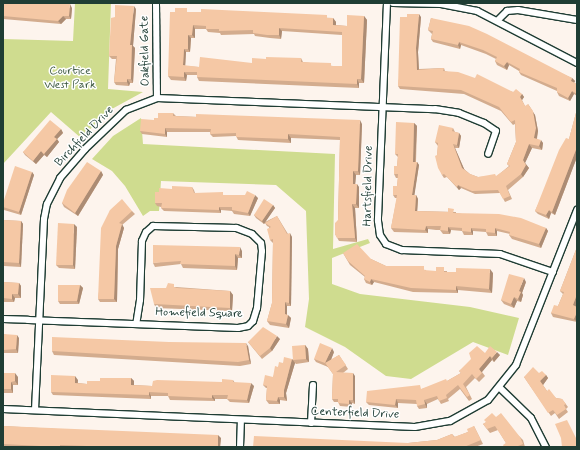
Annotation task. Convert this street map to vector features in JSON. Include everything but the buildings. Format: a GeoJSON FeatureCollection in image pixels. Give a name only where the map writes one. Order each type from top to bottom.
{"type":"FeatureCollection","features":[{"type":"Feature","properties":{"kind":"street","name":"Oakfield Gate"},"geometry":{"type":"LineString","coordinates":[[156,3],[157,98]]}},
{"type":"Feature","properties":{"kind":"street","name":"Hartsfield Drive"},"geometry":{"type":"LineString","coordinates":[[387,3],[378,221],[380,235],[386,244],[402,250],[500,254],[553,272]]}},
{"type":"Feature","properties":{"kind":"street"},"geometry":{"type":"LineString","coordinates":[[393,3],[458,7],[498,20],[577,63]]}},
{"type":"Feature","properties":{"kind":"street"},"geometry":{"type":"LineString","coordinates":[[498,20],[507,11],[518,10],[577,20]]}},
{"type":"Feature","properties":{"kind":"street","name":"Birchfield Drive"},"geometry":{"type":"LineString","coordinates":[[35,410],[44,219],[48,204],[60,178],[85,149],[126,110],[157,98],[435,109],[459,113],[484,123],[496,131],[488,154]]}},
{"type":"Feature","properties":{"kind":"street","name":"Centerfield Drive"},"geometry":{"type":"LineString","coordinates":[[3,409],[241,421],[415,427],[433,425],[470,412],[488,400],[500,388],[522,352],[577,210]]}},
{"type":"Feature","properties":{"kind":"street","name":"Homefield Square"},"geometry":{"type":"LineString","coordinates":[[3,318],[40,320],[136,324],[238,328],[248,326],[253,321],[257,308],[262,251],[261,242],[252,234],[236,228],[153,226],[146,232],[142,241],[140,300],[136,324]]}},
{"type":"Feature","properties":{"kind":"street"},"geometry":{"type":"LineString","coordinates":[[311,423],[313,385]]}},
{"type":"Feature","properties":{"kind":"street"},"geometry":{"type":"LineString","coordinates":[[500,388],[531,418],[546,447]]}},
{"type":"Feature","properties":{"kind":"street"},"geometry":{"type":"LineString","coordinates":[[240,447],[241,421]]}},
{"type":"Feature","properties":{"kind":"green space","name":"Courtice West Park"},"geometry":{"type":"Polygon","coordinates":[[[75,3],[111,3],[108,89],[143,92],[110,110],[81,138],[51,112],[3,164],[3,39],[73,41],[75,3]]]}},
{"type":"Feature","properties":{"kind":"green space"},"geometry":{"type":"Polygon","coordinates":[[[141,118],[143,144],[335,154],[333,249],[368,239],[370,243],[332,258],[332,284],[360,294],[470,307],[519,318],[508,355],[473,342],[411,379],[386,376],[345,347],[305,327],[309,299],[306,211],[276,185],[161,181],[159,211],[150,211],[143,216],[125,186],[112,171],[92,159],[113,136],[141,118]]]}}]}
